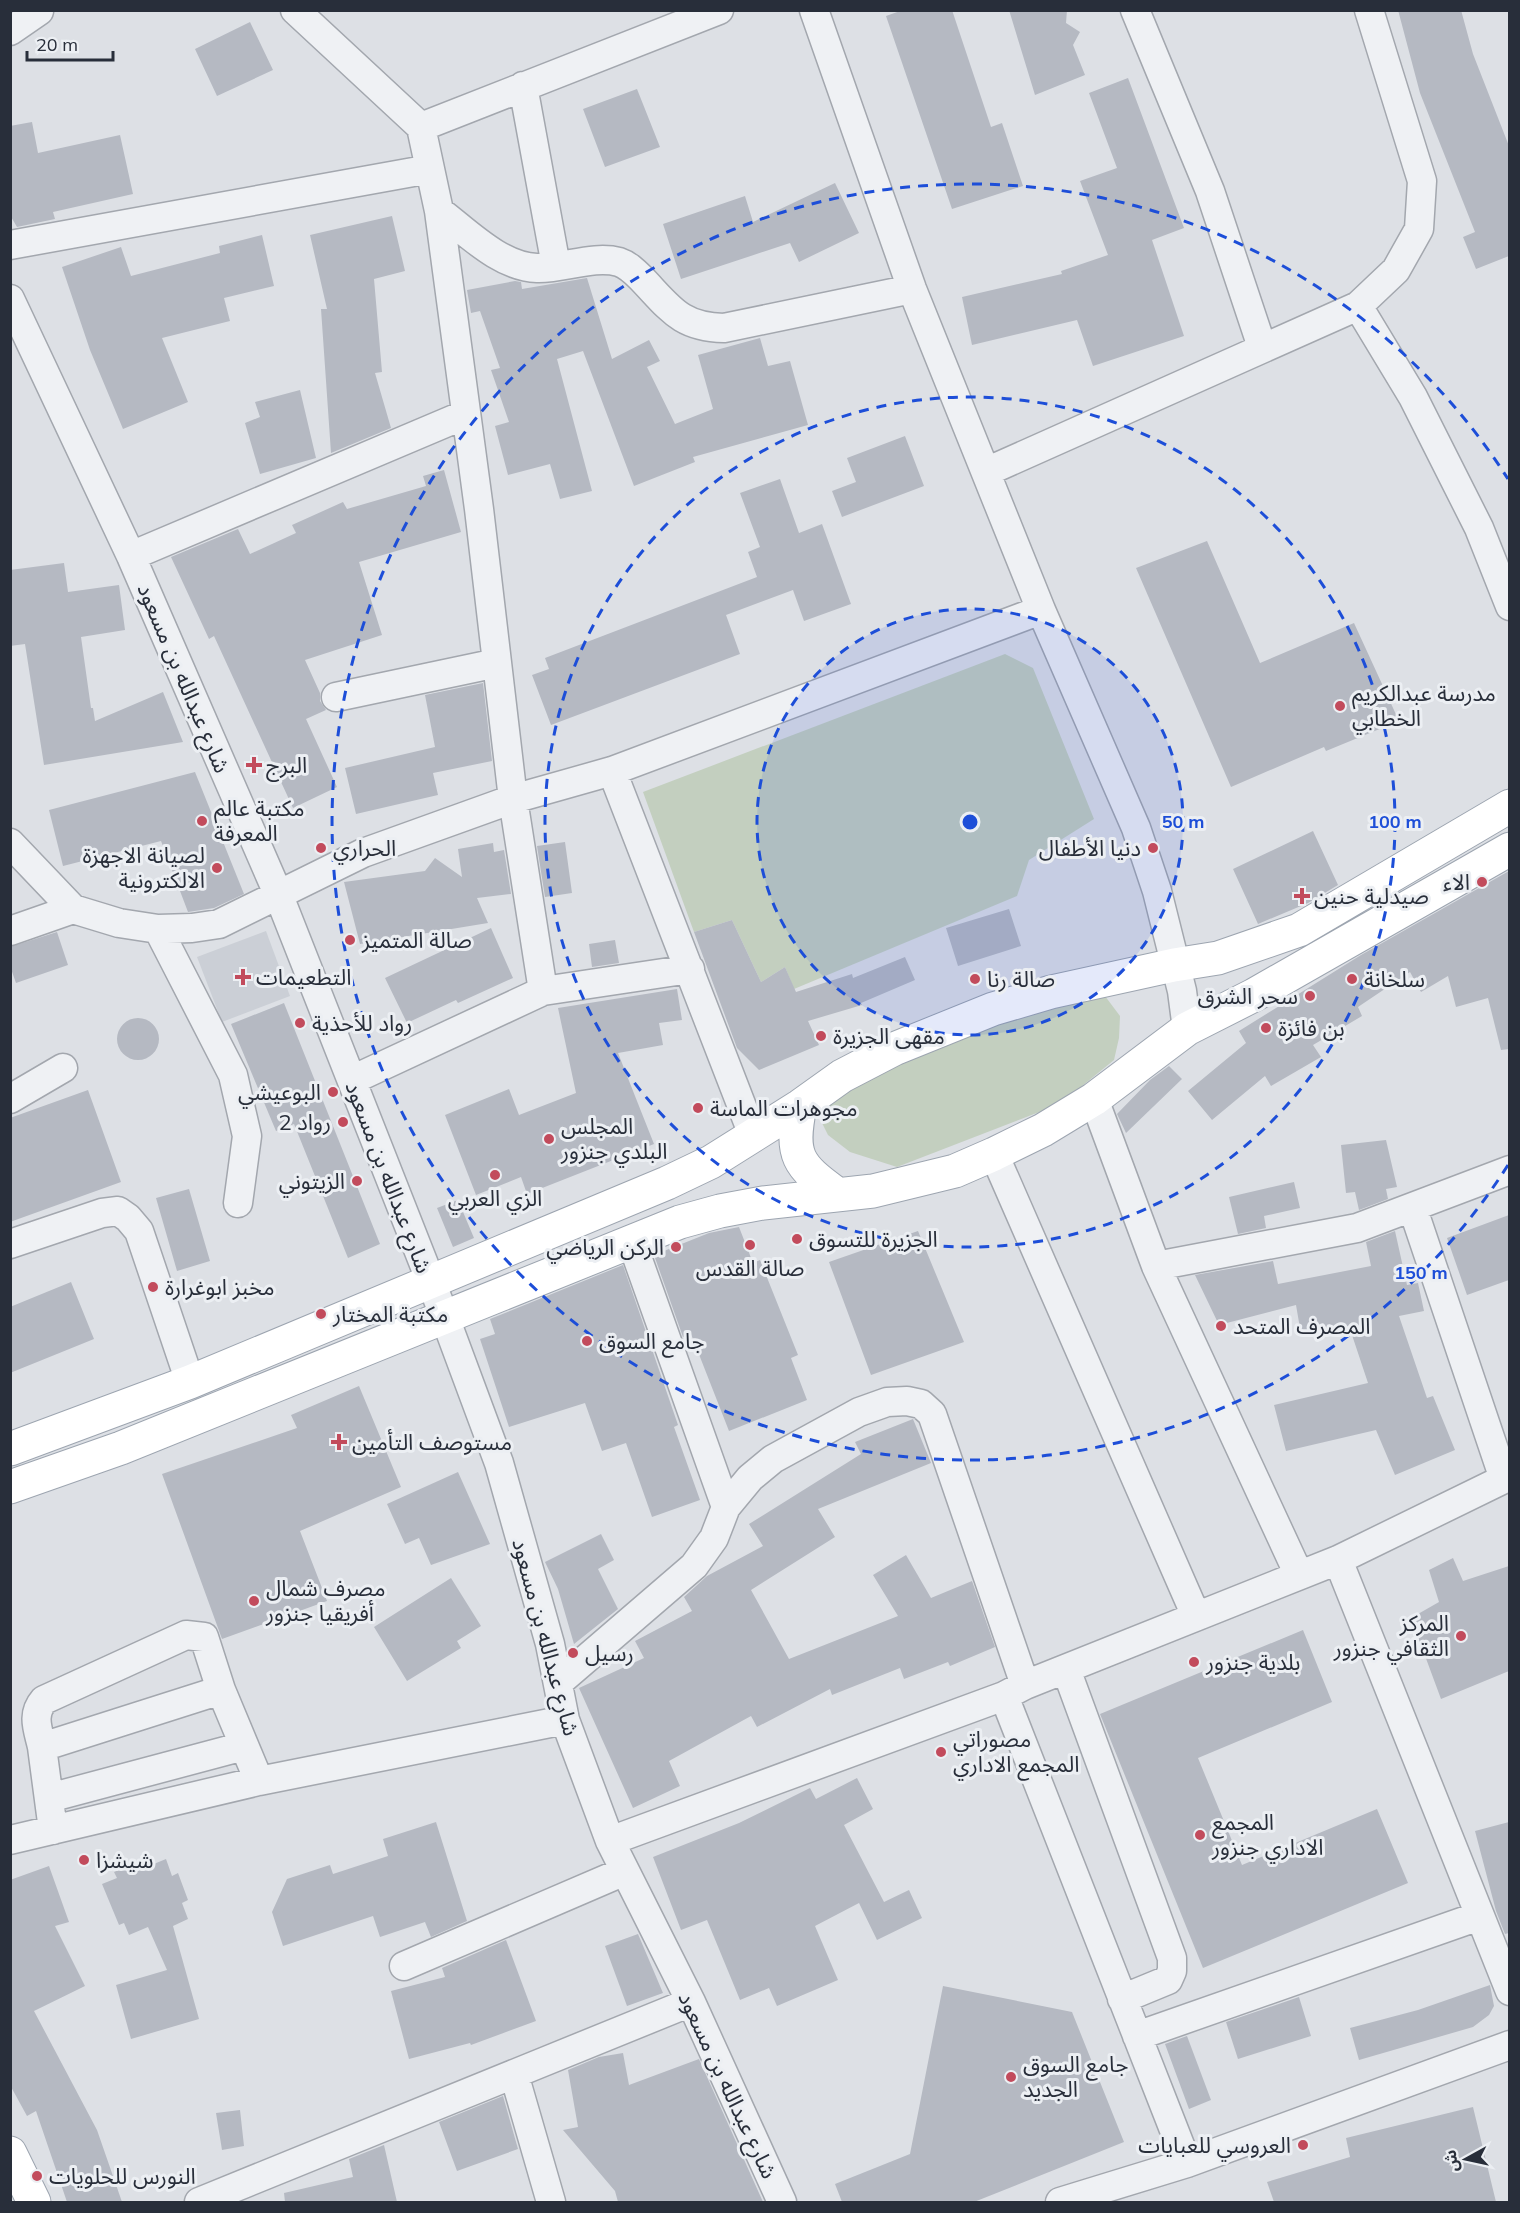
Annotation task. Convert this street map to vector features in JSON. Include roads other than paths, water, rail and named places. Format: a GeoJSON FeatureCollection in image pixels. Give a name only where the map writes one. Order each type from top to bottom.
{"type":"FeatureCollection","features":[{"type":"Feature","properties":{"kind":"main road"},"geometry":{"type":"LineString","coordinates":[[10,1449],[190,1382],[668,1183],[711,1162],[801,1106],[842,1076],[894,1049],[948,1026],[1051,992],[1174,965],[1218,958],[1299,930],[1509,806]]}},
{"type":"Feature","properties":{"kind":"main road"},"geometry":{"type":"LineString","coordinates":[[10,1487],[121,1448],[631,1240],[720,1210],[873,1191],[955,1171],[1043,1130],[1094,1099],[1187,1029],[1254,995],[1509,849]]}},
{"type":"Feature","properties":{"kind":"main road"},"geometry":{"type":"LineString","coordinates":[[801,1106],[794,1136],[799,1157],[808,1174],[837,1194]]}},
{"type":"Feature","properties":{"kind":"main road"},"geometry":{"type":"LineString","coordinates":[[10,2153],[34,2202]]}},
{"type":"Feature","properties":{"kind":"street"},"geometry":{"type":"LineString","coordinates":[[295,10],[420,127],[438,210],[513,800],[543,991]]}},
{"type":"Feature","properties":{"kind":"street"},"geometry":{"type":"LineString","coordinates":[[420,127],[719,10]]}},
{"type":"Feature","properties":{"kind":"street"},"geometry":{"type":"LineString","coordinates":[[814,10],[912,289],[1041,610],[1136,828],[1157,891],[1182,991],[1187,1029]]}},
{"type":"Feature","properties":{"kind":"street"},"geometry":{"type":"LineString","coordinates":[[1135,10],[1210,191],[1262,347]]}},
{"type":"Feature","properties":{"kind":"street"},"geometry":{"type":"LineString","coordinates":[[986,472],[1358,306],[1396,270],[1419,229],[1422,181],[1369,10]]}},
{"type":"Feature","properties":{"kind":"street"},"geometry":{"type":"LineString","coordinates":[[10,15],[40,11]]}},
{"type":"Feature","properties":{"kind":"street"},"geometry":{"type":"LineString","coordinates":[[10,31],[40,11]]}},
{"type":"Feature","properties":{"kind":"street"},"geometry":{"type":"LineString","coordinates":[[523,87],[556,266]]}},
{"type":"Feature","properties":{"kind":"street"},"geometry":{"type":"LineString","coordinates":[[10,245],[430,169]]}},
{"type":"Feature","properties":{"kind":"street"},"geometry":{"type":"LineString","coordinates":[[438,210],[508,261],[535,268],[598,261],[620,262],[633,270],[677,315],[689,324],[705,328],[724,328],[912,289]]}},
{"type":"Feature","properties":{"kind":"street","name":"شارع عبدالله بن مسعود"},"geometry":{"type":"LineString","coordinates":[[10,299],[131,556],[279,896],[444,1315],[499,1463],[533,1581],[566,1720],[610,1842],[691,2002],[782,2202]]}},
{"type":"Feature","properties":{"kind":"street"},"geometry":{"type":"LineString","coordinates":[[1358,306],[1413,397],[1479,528],[1509,606]]}},
{"type":"Feature","properties":{"kind":"street"},"geometry":{"type":"LineString","coordinates":[[131,556],[464,415]]}},
{"type":"Feature","properties":{"kind":"street"},"geometry":{"type":"LineString","coordinates":[[10,843],[73,909],[119,923],[158,929],[219,924],[363,853],[513,800],[612,771],[1041,610]]}},
{"type":"Feature","properties":{"kind":"street"},"geometry":{"type":"LineString","coordinates":[[336,697],[497,663]]}},
{"type":"Feature","properties":{"kind":"street"},"geometry":{"type":"LineString","coordinates":[[612,771],[753,1135]]}},
{"type":"Feature","properties":{"kind":"street"},"geometry":{"type":"LineString","coordinates":[[10,931],[73,909]]}},
{"type":"Feature","properties":{"kind":"street"},"geometry":{"type":"LineString","coordinates":[[158,929],[233,1075],[247,1136],[238,1203]]}},
{"type":"Feature","properties":{"kind":"street"},"geometry":{"type":"LineString","coordinates":[[352,1080],[543,991],[690,969]]}},
{"type":"Feature","properties":{"kind":"street"},"geometry":{"type":"LineString","coordinates":[[10,1099],[63,1068]]}},
{"type":"Feature","properties":{"kind":"street"},"geometry":{"type":"LineString","coordinates":[[1094,1099],[1156,1266],[1299,1575]]}},
{"type":"Feature","properties":{"kind":"street"},"geometry":{"type":"LineString","coordinates":[[994,1154],[1196,1616]]}},
{"type":"Feature","properties":{"kind":"street"},"geometry":{"type":"LineString","coordinates":[[1156,1266],[1357,1228],[1413,1209],[1509,1170]]}},
{"type":"Feature","properties":{"kind":"street"},"geometry":{"type":"LineString","coordinates":[[610,1842],[1014,1691],[1338,1560],[1507,1478],[1413,1209]]}},
{"type":"Feature","properties":{"kind":"street"},"geometry":{"type":"LineString","coordinates":[[10,1244],[102,1213],[118,1211],[128,1218],[139,1231],[190,1382]]}},
{"type":"Feature","properties":{"kind":"street"},"geometry":{"type":"LineString","coordinates":[[631,1240],[726,1507]]}},
{"type":"Feature","properties":{"kind":"street"},"geometry":{"type":"LineString","coordinates":[[558,1683],[694,1566],[714,1538],[726,1507],[750,1478],[773,1459],[859,1412],[887,1402],[907,1401],[921,1404],[932,1414],[1014,1691],[1122,2000],[1187,2163]]}},
{"type":"Feature","properties":{"kind":"street"},"geometry":{"type":"LineString","coordinates":[[1338,1560],[1509,1991]]}},
{"type":"Feature","properties":{"kind":"street"},"geometry":{"type":"LineString","coordinates":[[53,1830],[42,1746],[35,1716],[37,1708],[44,1700],[186,1635],[204,1637],[221,1689],[259,1781]]}},
{"type":"Feature","properties":{"kind":"street"},"geometry":{"type":"LineString","coordinates":[[1066,1669],[1172,1958],[1172,1971],[1168,1980],[1122,2000]]}},
{"type":"Feature","properties":{"kind":"street"},"geometry":{"type":"LineString","coordinates":[[42,1746],[221,1689]]}},
{"type":"Feature","properties":{"kind":"street"},"geometry":{"type":"LineString","coordinates":[[10,1840],[259,1781],[566,1720]]}},
{"type":"Feature","properties":{"kind":"street"},"geometry":{"type":"LineString","coordinates":[[49,1798],[244,1746]]}},
{"type":"Feature","properties":{"kind":"street"},"geometry":{"type":"LineString","coordinates":[[404,1966],[625,1871]]}},
{"type":"Feature","properties":{"kind":"street"},"geometry":{"type":"LineString","coordinates":[[1137,2036],[1479,1916]]}},
{"type":"Feature","properties":{"kind":"street"},"geometry":{"type":"LineString","coordinates":[[199,2202],[691,2002]]}},
{"type":"Feature","properties":{"kind":"street"},"geometry":{"type":"LineString","coordinates":[[1060,2202],[1187,2163],[1509,2045]]}},
{"type":"Feature","properties":{"kind":"street"},"geometry":{"type":"LineString","coordinates":[[514,2074],[551,2202]]}},
{"type":"Feature","properties":{"kind":"place","name":"مدرسة عبدالكريم الخطابي"},"geometry":{"type":"Point","coordinates":[1340,706]}},
{"type":"Feature","properties":{"kind":"place","name":"البرج"},"geometry":{"type":"Point","coordinates":[254,765]}},
{"type":"Feature","properties":{"kind":"place","name":"مكتبة عالم المعرفة"},"geometry":{"type":"Point","coordinates":[202,821]}},
{"type":"Feature","properties":{"kind":"place","name":"الحراري"},"geometry":{"type":"Point","coordinates":[321,848]}},
{"type":"Feature","properties":{"kind":"place","name":"دنيا الأطفال"},"geometry":{"type":"Point","coordinates":[1153,848]}},
{"type":"Feature","properties":{"kind":"place","name":"لصيانة اﻻجهزة اﻻلكترونية"},"geometry":{"type":"Point","coordinates":[217,868]}},
{"type":"Feature","properties":{"kind":"place","name":"الاء"},"geometry":{"type":"Point","coordinates":[1482,882]}},
{"type":"Feature","properties":{"kind":"place","name":"صيدلية حنين"},"geometry":{"type":"Point","coordinates":[1302,896]}},
{"type":"Feature","properties":{"kind":"place","name":"صالة المتميز"},"geometry":{"type":"Point","coordinates":[350,940]}},
{"type":"Feature","properties":{"kind":"place","name":"التطعيمات"},"geometry":{"type":"Point","coordinates":[243,977]}},
{"type":"Feature","properties":{"kind":"place","name":"صالة رنا"},"geometry":{"type":"Point","coordinates":[975,979]}},
{"type":"Feature","properties":{"kind":"place","name":"سلخانة"},"geometry":{"type":"Point","coordinates":[1352,979]}},
{"type":"Feature","properties":{"kind":"place","name":"سحر الشرق"},"geometry":{"type":"Point","coordinates":[1310,996]}},
{"type":"Feature","properties":{"kind":"place","name":"رواد للأحذية"},"geometry":{"type":"Point","coordinates":[300,1023]}},
{"type":"Feature","properties":{"kind":"place","name":"بن فائزة"},"geometry":{"type":"Point","coordinates":[1266,1028]}},
{"type":"Feature","properties":{"kind":"place","name":"مقهى الجزيرة"},"geometry":{"type":"Point","coordinates":[821,1036]}},
{"type":"Feature","properties":{"kind":"place","name":"البوعيشي"},"geometry":{"type":"Point","coordinates":[333,1092]}},
{"type":"Feature","properties":{"kind":"place","name":"مجوهرات الماسة"},"geometry":{"type":"Point","coordinates":[698,1108]}},
{"type":"Feature","properties":{"kind":"place","name":"رواد 2"},"geometry":{"type":"Point","coordinates":[343,1122]}},
{"type":"Feature","properties":{"kind":"place","name":"المجلس البلدي جنزور"},"geometry":{"type":"Point","coordinates":[549,1139]}},
{"type":"Feature","properties":{"kind":"place","name":"الزي العربي"},"geometry":{"type":"Point","coordinates":[495,1175]}},
{"type":"Feature","properties":{"kind":"place","name":"الزيتوني"},"geometry":{"type":"Point","coordinates":[357,1181]}},
{"type":"Feature","properties":{"kind":"place","name":"الجزيرة للتسوق"},"geometry":{"type":"Point","coordinates":[797,1239]}},
{"type":"Feature","properties":{"kind":"place","name":"صالة القدس"},"geometry":{"type":"Point","coordinates":[750,1245]}},
{"type":"Feature","properties":{"kind":"place","name":"الركن الرياضي"},"geometry":{"type":"Point","coordinates":[676,1247]}},
{"type":"Feature","properties":{"kind":"place","name":"مخبز ابوغرارة"},"geometry":{"type":"Point","coordinates":[153,1287]}},
{"type":"Feature","properties":{"kind":"place","name":"مكتبة المختار"},"geometry":{"type":"Point","coordinates":[321,1314]}},
{"type":"Feature","properties":{"kind":"place","name":"المصرف المتحد"},"geometry":{"type":"Point","coordinates":[1221,1326]}},
{"type":"Feature","properties":{"kind":"place","name":"جامع السوق"},"geometry":{"type":"Point","coordinates":[587,1341]}},
{"type":"Feature","properties":{"kind":"place","name":"مستوصف التأمين"},"geometry":{"type":"Point","coordinates":[339,1442]}},
{"type":"Feature","properties":{"kind":"place","name":"مصرف شمال أفريقيا جنزور"},"geometry":{"type":"Point","coordinates":[254,1601]}},
{"type":"Feature","properties":{"kind":"place","name":"المركز الثقافي جنزور"},"geometry":{"type":"Point","coordinates":[1461,1636]}},
{"type":"Feature","properties":{"kind":"place","name":"رسيل"},"geometry":{"type":"Point","coordinates":[573,1653]}},
{"type":"Feature","properties":{"kind":"place","name":"بلدية جنزور"},"geometry":{"type":"Point","coordinates":[1194,1662]}},
{"type":"Feature","properties":{"kind":"place","name":"مصوراتي المجمع الاداري"},"geometry":{"type":"Point","coordinates":[941,1752]}},
{"type":"Feature","properties":{"kind":"place","name":"المجمع الاداري جنزور"},"geometry":{"type":"Point","coordinates":[1200,1835]}},
{"type":"Feature","properties":{"kind":"place","name":"شيشزا"},"geometry":{"type":"Point","coordinates":[84,1860]}},
{"type":"Feature","properties":{"kind":"place","name":"جامع السوق الجديد"},"geometry":{"type":"Point","coordinates":[1011,2077]}},
{"type":"Feature","properties":{"kind":"place","name":"العروسي للعبايات"},"geometry":{"type":"Point","coordinates":[1303,2145]}},
{"type":"Feature","properties":{"kind":"place","name":"النورس للحلويات"},"geometry":{"type":"Point","coordinates":[37,2176]}}]}
